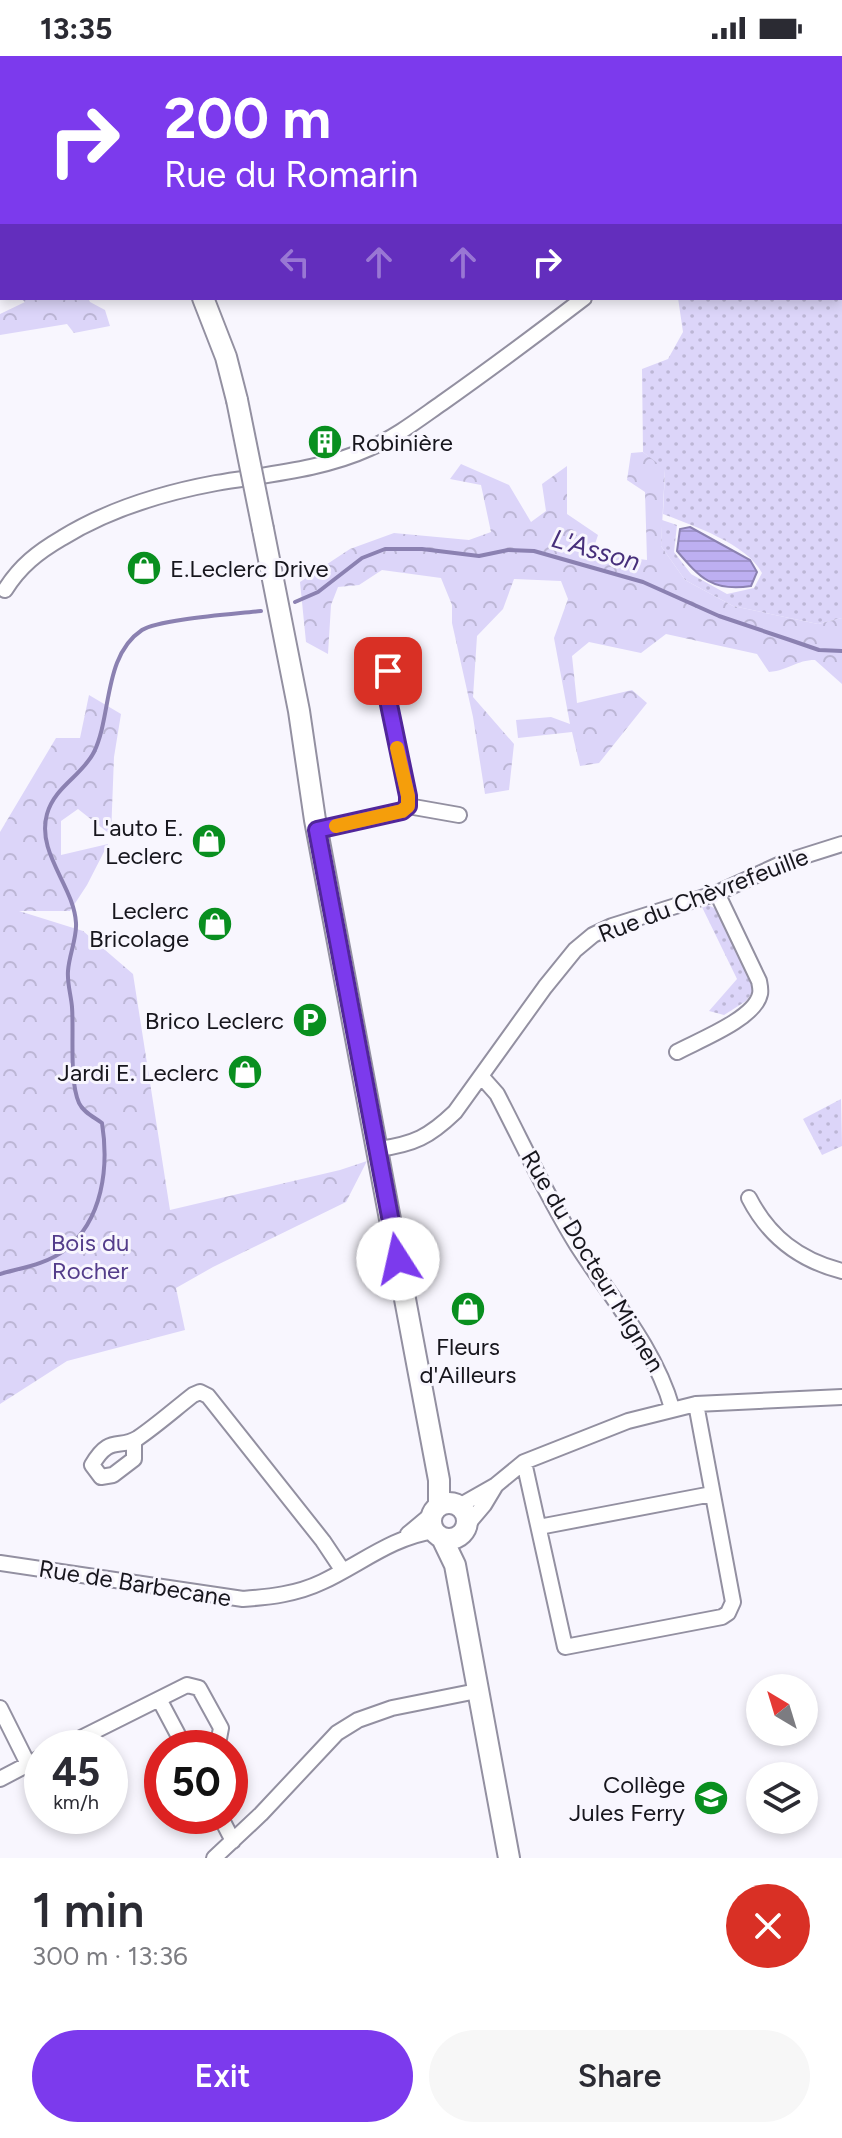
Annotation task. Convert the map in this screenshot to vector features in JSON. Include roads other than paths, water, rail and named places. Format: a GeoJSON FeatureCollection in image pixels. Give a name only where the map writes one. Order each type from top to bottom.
{"type":"FeatureCollection","features":[{"type":"Feature","properties":{"kind":"main road"},"geometry":{"type":"LineString","coordinates":[[204,300],[226,357],[237,400],[299,711],[317,830],[449,1520],[509,1858]]}},
{"type":"Feature","properties":{"kind":"street"},"geometry":{"type":"LineString","coordinates":[[5,590],[38,552],[86,524],[114,512],[152,498],[303,469],[373,447],[480,376],[581,300]]}},
{"type":"Feature","properties":{"kind":"street"},"geometry":{"type":"LineString","coordinates":[[388,671],[387,695],[408,806]]}},
{"type":"Feature","properties":{"kind":"street"},"geometry":{"type":"LineString","coordinates":[[317,830],[402,811],[408,806],[459,815]]}},
{"type":"Feature","properties":{"kind":"street","name":"Rue du Chèvrefeuille"},"geometry":{"type":"LineString","coordinates":[[483,1074],[562,965],[593,935],[623,922],[717,893],[775,866],[842,844]]}},
{"type":"Feature","properties":{"kind":"street"},"geometry":{"type":"LineString","coordinates":[[677,1052],[735,1022],[754,1006],[760,995],[759,981],[752,964],[717,893]]}},
{"type":"Feature","properties":{"kind":"street"},"geometry":{"type":"LineString","coordinates":[[379,1149],[418,1141],[439,1128],[483,1074]]}},
{"type":"Feature","properties":{"kind":"street","name":"Rue du Docteur Mignen"},"geometry":{"type":"LineString","coordinates":[[483,1074],[497,1094],[577,1244],[655,1363],[672,1408]]}},
{"type":"Feature","properties":{"kind":"street"},"geometry":{"type":"LineString","coordinates":[[749,1198],[768,1230],[785,1245],[806,1259],[842,1271]]}},
{"type":"Feature","properties":{"kind":"street"},"geometry":{"type":"LineString","coordinates":[[134,1441],[193,1395],[200,1392],[208,1396],[323,1541],[343,1571]]}},
{"type":"Feature","properties":{"kind":"street","name":"Rue de Barbecane"},"geometry":{"type":"LineString","coordinates":[[0,1563],[243,1599],[297,1591],[343,1571],[401,1539],[484,1505],[496,1485],[524,1462],[616,1425],[696,1404],[842,1397]]}},
{"type":"Feature","properties":{"kind":"street"},"geometry":{"type":"LineString","coordinates":[[524,1462],[565,1647],[713,1620],[728,1613],[733,1602],[696,1404]]}},
{"type":"Feature","properties":{"kind":"street"},"geometry":{"type":"LineString","coordinates":[[539,1527],[712,1494]]}},
{"type":"Feature","properties":{"kind":"street"},"geometry":{"type":"LineString","coordinates":[[97,1730],[187,1685],[199,1688],[221,1730]]}},
{"type":"Feature","properties":{"kind":"street"},"geometry":{"type":"LineString","coordinates":[[214,1858],[337,1733],[358,1720],[392,1708],[477,1691]]}},
{"type":"Feature","properties":{"kind":"street"},"geometry":{"type":"LineString","coordinates":[[159,1699],[175,1730]]}},
{"type":"Feature","properties":{"kind":"street"},"geometry":{"type":"LineString","coordinates":[[0,1708],[24,1744]]}},
{"type":"Feature","properties":{"kind":"street"},"geometry":{"type":"LineString","coordinates":[[0,1779],[24,1767]]}},
{"type":"Feature","properties":{"kind":"street"},"geometry":{"type":"LineString","coordinates":[[229,1834],[233,1841]]}},
{"type":"Feature","properties":{"kind":"waterway","name":"L'Asson"},"geometry":{"type":"LineString","coordinates":[[295,602],[318,592],[362,558],[385,549],[422,549],[479,556],[508,550],[534,551],[643,582],[719,616],[819,650],[842,651]]}},
{"type":"Feature","properties":{"kind":"waterway","name":"L'Asson"},"geometry":{"type":"LineString","coordinates":[[0,1274],[50,1259],[78,1238],[95,1208],[105,1157],[102,1123],[86,1112],[76,1094],[68,976],[76,923],[74,909],[47,842],[47,814],[62,788],[83,768],[94,752],[114,670],[129,641],[142,630],[164,623],[261,611]]}},
{"type":"Feature","properties":{"kind":"place","name":"Robinière"},"geometry":{"type":"Point","coordinates":[325,442]}},
{"type":"Feature","properties":{"kind":"place","name":"E.Leclerc Drive"},"geometry":{"type":"Point","coordinates":[144,568]}},
{"type":"Feature","properties":{"kind":"place","name":"L'auto E. Leclerc"},"geometry":{"type":"Point","coordinates":[209,841]}},
{"type":"Feature","properties":{"kind":"place","name":"Leclerc Bricolage"},"geometry":{"type":"Point","coordinates":[215,924]}},
{"type":"Feature","properties":{"kind":"place","name":"Brico Leclerc"},"geometry":{"type":"Point","coordinates":[310,1020]}},
{"type":"Feature","properties":{"kind":"place","name":"Jardi E. Leclerc"},"geometry":{"type":"Point","coordinates":[245,1072]}},
{"type":"Feature","properties":{"kind":"place","name":"Fleurs d'Ailleurs"},"geometry":{"type":"Point","coordinates":[468,1309]}},
{"type":"Feature","properties":{"kind":"place","name":"Collège Jules Ferry"},"geometry":{"type":"Point","coordinates":[711,1798]}},
{"type":"Feature","properties":{"kind":"park label","name":"Bois du Rocher"},"geometry":{"type":"Point","coordinates":[90,1256]}}]}
